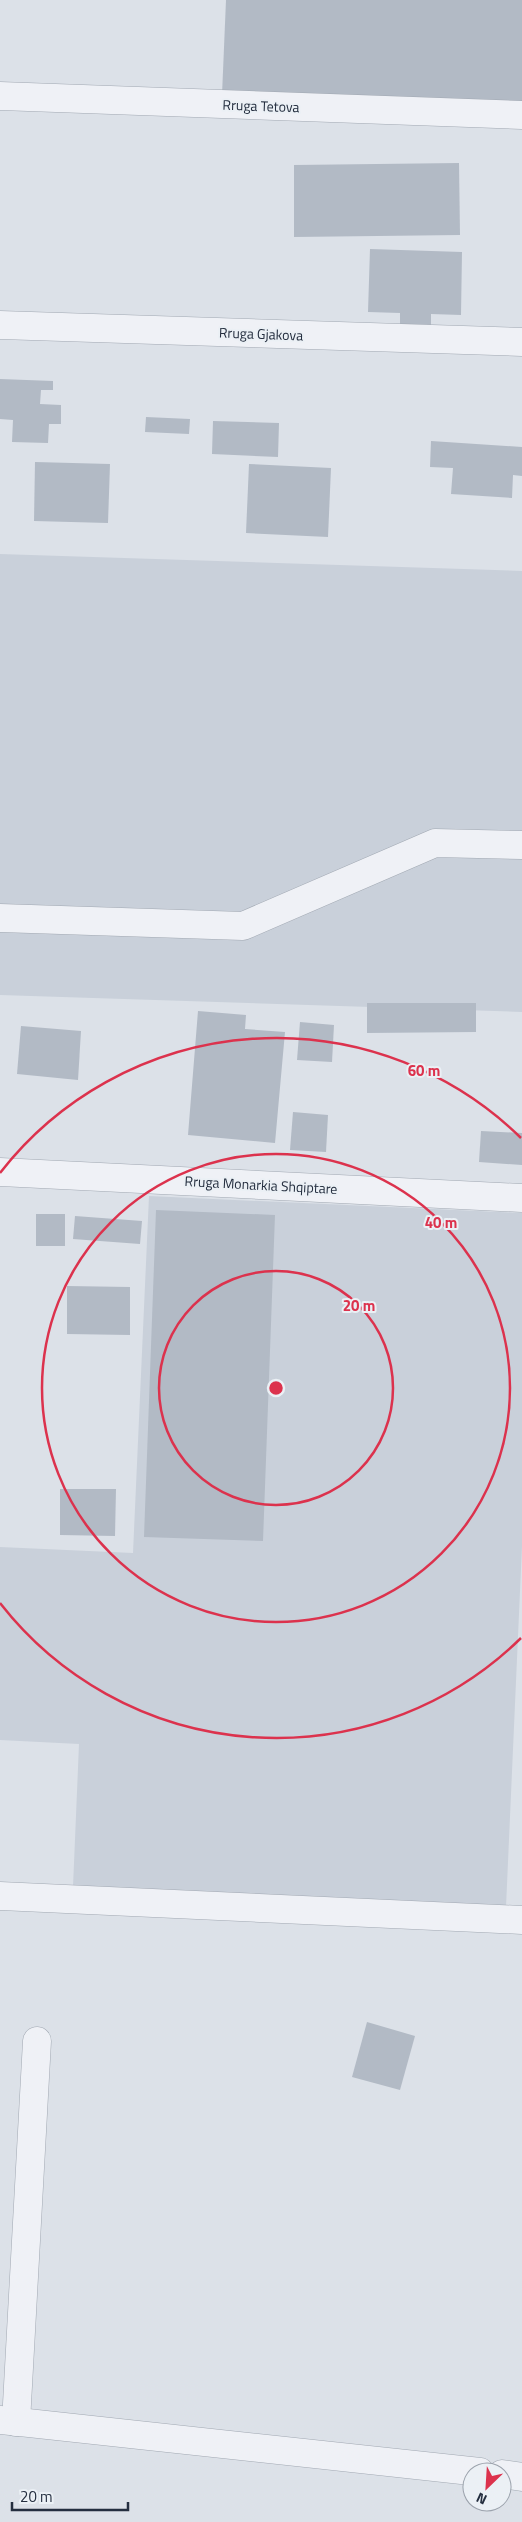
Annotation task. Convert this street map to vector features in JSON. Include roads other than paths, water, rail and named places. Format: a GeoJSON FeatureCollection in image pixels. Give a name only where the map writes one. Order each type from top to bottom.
{"type":"FeatureCollection","features":[{"type":"Feature","properties":{"kind":"street","name":"Rruga Tetova"},"geometry":{"type":"LineString","coordinates":[[0,96],[522,115]]}},
{"type":"Feature","properties":{"kind":"street","name":"Rruga Gjakova"},"geometry":{"type":"LineString","coordinates":[[0,326],[522,342]]}},
{"type":"Feature","properties":{"kind":"street"},"geometry":{"type":"LineString","coordinates":[[0,918],[243,926],[435,843],[522,845]]}},
{"type":"Feature","properties":{"kind":"street","name":"Rruga Monarkia Shqiptare"},"geometry":{"type":"LineString","coordinates":[[0,1172],[522,1198]]}},
{"type":"Feature","properties":{"kind":"street"},"geometry":{"type":"LineString","coordinates":[[0,1896],[522,1920]]}},
{"type":"Feature","properties":{"kind":"street"},"geometry":{"type":"LineString","coordinates":[[38,2041],[8,2421],[462,2470]]}}]}
